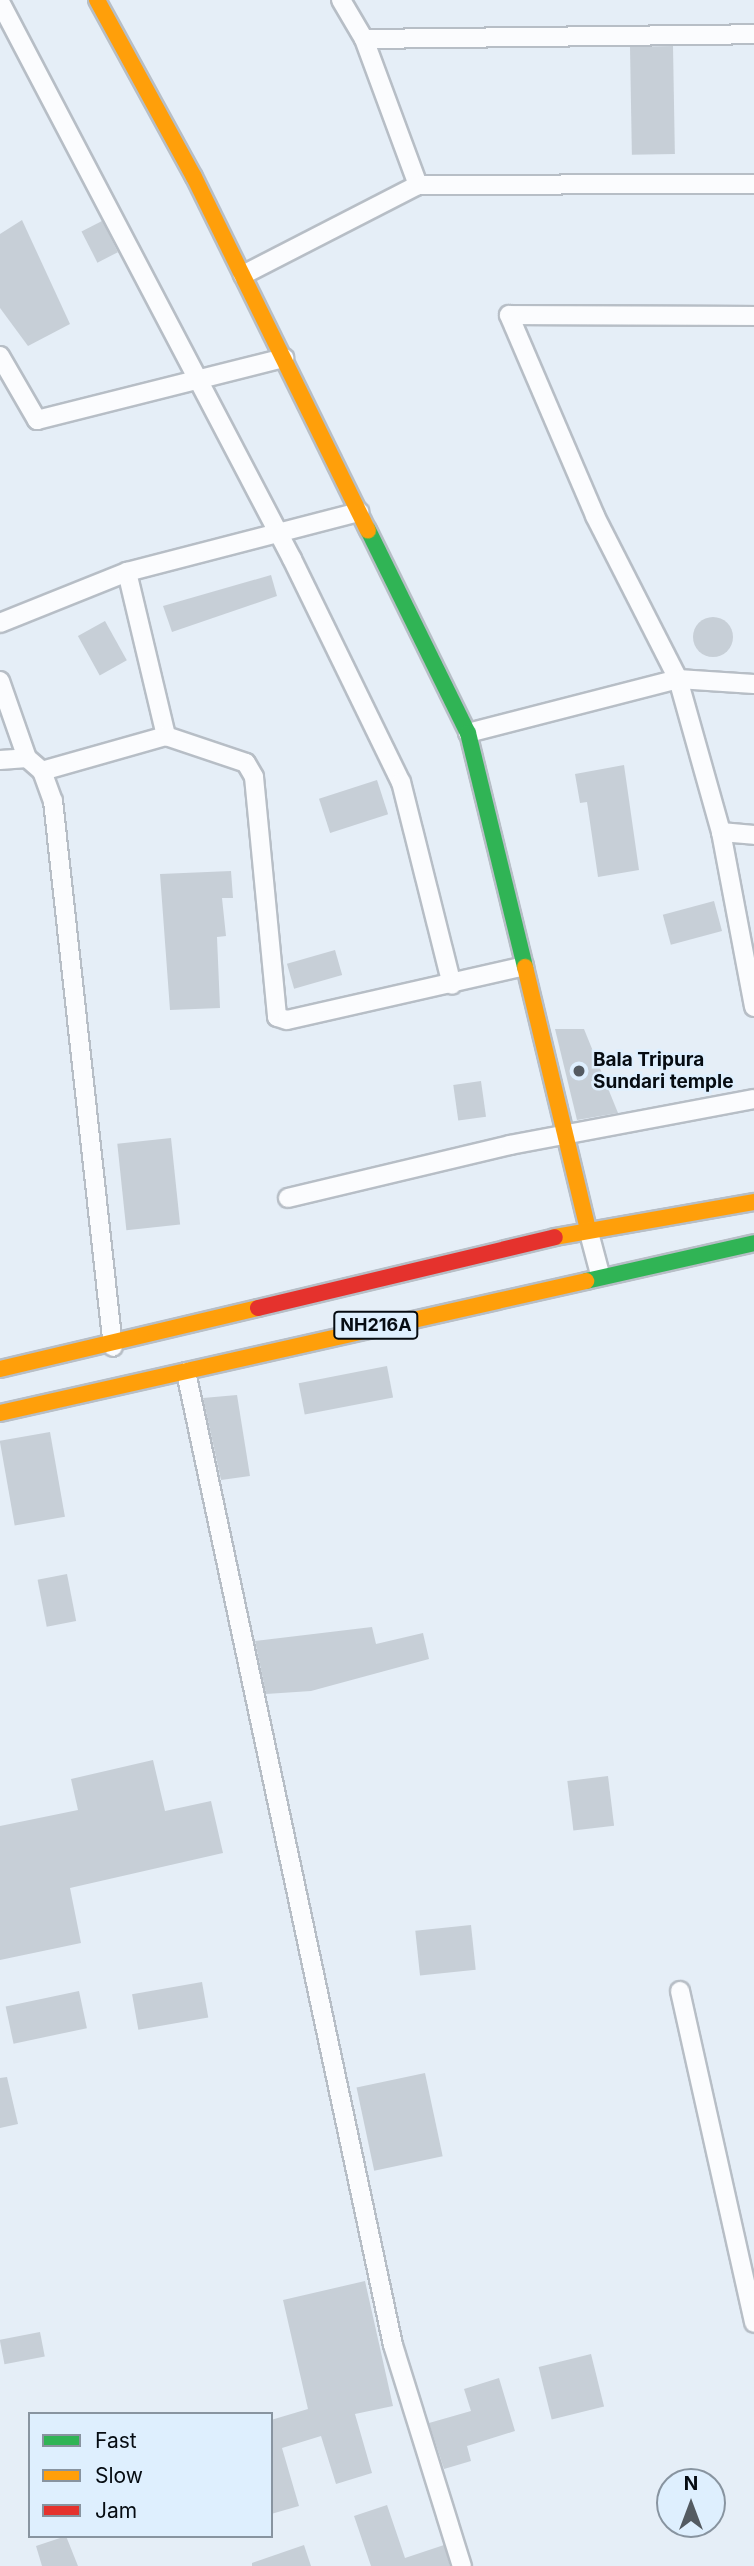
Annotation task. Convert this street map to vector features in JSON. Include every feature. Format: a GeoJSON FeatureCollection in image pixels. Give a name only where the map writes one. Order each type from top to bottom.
{"type":"FeatureCollection","features":[{"type":"Feature","properties":{"kind":"main road"},"geometry":{"type":"LineString","coordinates":[[97,0],[243,275],[468,733],[588,1229]]}},
{"type":"Feature","properties":{"kind":"main road","name":"NH216A"},"geometry":{"type":"LineString","coordinates":[[0,1369],[113,1346],[588,1229],[754,1202]]}},
{"type":"Feature","properties":{"kind":"main road","name":"NH216A"},"geometry":{"type":"LineString","coordinates":[[0,1413],[600,1275],[754,1243]]}},
{"type":"Feature","properties":{"kind":"street"},"geometry":{"type":"LineString","coordinates":[[341,0],[364,40],[418,185]]}},
{"type":"Feature","properties":{"kind":"street"},"geometry":{"type":"LineString","coordinates":[[1,5],[199,379],[401,782],[452,985]]}},
{"type":"Feature","properties":{"kind":"street"},"geometry":{"type":"LineString","coordinates":[[364,40],[754,34]]}},
{"type":"Feature","properties":{"kind":"street"},"geometry":{"type":"LineString","coordinates":[[243,275],[418,185],[754,184]]}},
{"type":"Feature","properties":{"kind":"street"},"geometry":{"type":"LineString","coordinates":[[754,316],[509,315],[595,516],[678,679],[721,832],[754,1007]]}},
{"type":"Feature","properties":{"kind":"street"},"geometry":{"type":"LineString","coordinates":[[0,356],[37,420],[284,358]]}},
{"type":"Feature","properties":{"kind":"street"},"geometry":{"type":"LineString","coordinates":[[0,623],[127,572],[359,512]]}},
{"type":"Feature","properties":{"kind":"street"},"geometry":{"type":"LineString","coordinates":[[127,572],[166,736]]}},
{"type":"Feature","properties":{"kind":"street"},"geometry":{"type":"LineString","coordinates":[[468,733],[678,679],[754,684]]}},
{"type":"Feature","properties":{"kind":"street"},"geometry":{"type":"LineString","coordinates":[[0,681],[27,758],[42,771],[54,801],[113,1346]]}},
{"type":"Feature","properties":{"kind":"street"},"geometry":{"type":"LineString","coordinates":[[42,771],[166,736],[232,754],[254,777],[278,1017],[452,985],[524,966]]}},
{"type":"Feature","properties":{"kind":"street"},"geometry":{"type":"LineString","coordinates":[[0,760],[27,758]]}},
{"type":"Feature","properties":{"kind":"street"},"geometry":{"type":"LineString","coordinates":[[721,832],[754,835]]}},
{"type":"Feature","properties":{"kind":"street"},"geometry":{"type":"LineString","coordinates":[[288,1198],[566,1135],[754,1099]]}},
{"type":"Feature","properties":{"kind":"street"},"geometry":{"type":"LineString","coordinates":[[588,1229],[600,1275]]}},
{"type":"Feature","properties":{"kind":"street"},"geometry":{"type":"LineString","coordinates":[[186,1372],[393,2346],[462,2566]]}},
{"type":"Feature","properties":{"kind":"street"},"geometry":{"type":"LineString","coordinates":[[680,1991],[754,2323]]}},
{"type":"Feature","properties":{"kind":"building"},"geometry":{"type":"Polygon","coordinates":[[[673,46],[675,154],[632,155],[630,47],[673,46]]]}},
{"type":"Feature","properties":{"kind":"building"},"geometry":{"type":"Polygon","coordinates":[[[22,220],[70,324],[28,346],[0,308],[0,234],[22,220]]]}},
{"type":"Feature","properties":{"kind":"building"},"geometry":{"type":"Polygon","coordinates":[[[102,221],[118,252],[97,263],[82,231],[102,221]]]}},
{"type":"Feature","properties":{"kind":"building"},"geometry":{"type":"Polygon","coordinates":[[[271,575],[277,596],[172,632],[163,606],[271,575]]]}},
{"type":"Feature","properties":{"kind":"building"},"geometry":{"type":"Polygon","coordinates":[[[713,617],[721,618],[727,623],[732,629],[732,645],[727,651],[721,656],[713,657],[705,656],[699,651],[694,645],[693,637],[694,629],[699,623],[705,618],[713,617]]]}},
{"type":"Feature","properties":{"kind":"building"},"geometry":{"type":"Polygon","coordinates":[[[105,621],[127,660],[100,675],[78,636],[105,621]]]}},
{"type":"Feature","properties":{"kind":"building"},"geometry":{"type":"Polygon","coordinates":[[[624,765],[639,870],[598,877],[587,802],[580,803],[575,774],[624,765]]]}},
{"type":"Feature","properties":{"kind":"building"},"geometry":{"type":"Polygon","coordinates":[[[377,780],[388,814],[330,833],[319,799],[377,780]]]}},
{"type":"Feature","properties":{"kind":"building"},"geometry":{"type":"Polygon","coordinates":[[[231,871],[233,898],[222,898],[226,936],[217,937],[220,1008],[170,1010],[160,874],[231,871]]]}},
{"type":"Feature","properties":{"kind":"building"},"geometry":{"type":"Polygon","coordinates":[[[714,901],[722,931],[671,945],[663,915],[714,901]]]}},
{"type":"Feature","properties":{"kind":"building"},"geometry":{"type":"Polygon","coordinates":[[[335,950],[342,975],[294,989],[287,964],[335,950]]]}},
{"type":"Feature","properties":{"kind":"building","name":"Bala Tripura Sundari temple"},"geometry":{"type":"Polygon","coordinates":[[[555,1029],[584,1029],[618,1113],[577,1120],[555,1029]]]}},
{"type":"Feature","properties":{"kind":"building"},"geometry":{"type":"Polygon","coordinates":[[[481,1081],[486,1117],[458,1121],[453,1085],[481,1081]]]}},
{"type":"Feature","properties":{"kind":"building"},"geometry":{"type":"Polygon","coordinates":[[[171,1138],[180,1225],[126,1230],[117,1144],[171,1138]]]}},
{"type":"Feature","properties":{"kind":"building"},"geometry":{"type":"Polygon","coordinates":[[[387,1366],[393,1397],[305,1415],[299,1383],[387,1366]]]}},
{"type":"Feature","properties":{"kind":"building"},"geometry":{"type":"Polygon","coordinates":[[[237,1395],[250,1476],[221,1480],[203,1398],[237,1395]]]}},
{"type":"Feature","properties":{"kind":"building"},"geometry":{"type":"Polygon","coordinates":[[[50,1432],[65,1517],[15,1526],[0,1441],[50,1432]]]}},
{"type":"Feature","properties":{"kind":"building"},"geometry":{"type":"Polygon","coordinates":[[[67,1574],[76,1621],[47,1627],[38,1580],[67,1574]]]}},
{"type":"Feature","properties":{"kind":"building"},"geometry":{"type":"Polygon","coordinates":[[[372,1627],[376,1644],[423,1633],[429,1659],[311,1691],[266,1694],[255,1641],[372,1627]]]}},
{"type":"Feature","properties":{"kind":"building"},"geometry":{"type":"Polygon","coordinates":[[[153,1760],[165,1811],[211,1801],[223,1853],[70,1888],[81,1943],[0,1960],[0,1826],[78,1810],[71,1779],[153,1760]]]}},
{"type":"Feature","properties":{"kind":"building"},"geometry":{"type":"Polygon","coordinates":[[[608,1776],[614,1826],[573,1831],[567,1781],[608,1776]]]}},
{"type":"Feature","properties":{"kind":"building"},"geometry":{"type":"Polygon","coordinates":[[[471,1925],[476,1970],[420,1976],[415,1931],[471,1925]]]}},
{"type":"Feature","properties":{"kind":"building"},"geometry":{"type":"Polygon","coordinates":[[[202,1982],[208,2017],[138,2030],[132,1994],[202,1982]]]}},
{"type":"Feature","properties":{"kind":"building"},"geometry":{"type":"Polygon","coordinates":[[[79,1991],[87,2028],[14,2044],[6,2007],[79,1991]]]}},
{"type":"Feature","properties":{"kind":"building"},"geometry":{"type":"Polygon","coordinates":[[[425,2073],[443,2156],[374,2171],[357,2088],[425,2073]]]}},
{"type":"Feature","properties":{"kind":"building"},"geometry":{"type":"Polygon","coordinates":[[[7,2077],[18,2124],[0,2128],[0,2078],[7,2077]]]}},
{"type":"Feature","properties":{"kind":"building"},"geometry":{"type":"Polygon","coordinates":[[[365,2281],[393,2406],[355,2414],[372,2473],[336,2484],[321,2436],[282,2448],[299,2506],[273,2513],[273,2419],[308,2409],[283,2300],[365,2281]]]}},
{"type":"Feature","properties":{"kind":"building"},"geometry":{"type":"Polygon","coordinates":[[[40,2332],[45,2357],[5,2364],[0,2340],[40,2332]]]}},
{"type":"Feature","properties":{"kind":"building"},"geometry":{"type":"Polygon","coordinates":[[[591,2354],[604,2406],[552,2419],[539,2367],[591,2354]]]}},
{"type":"Feature","properties":{"kind":"building"},"geometry":{"type":"Polygon","coordinates":[[[499,2378],[515,2431],[467,2446],[471,2461],[444,2469],[429,2423],[471,2411],[464,2389],[499,2378]]]}},
{"type":"Feature","properties":{"kind":"building"},"geometry":{"type":"Polygon","coordinates":[[[387,2505],[405,2558],[444,2545],[450,2566],[371,2566],[354,2516],[387,2505]]]}},
{"type":"Feature","properties":{"kind":"building"},"geometry":{"type":"Polygon","coordinates":[[[67,2538],[78,2566],[42,2566],[36,2546],[67,2538]]]}},
{"type":"Feature","properties":{"kind":"building"},"geometry":{"type":"Polygon","coordinates":[[[304,2545],[311,2566],[252,2566],[252,2563],[304,2545]]]}},
{"type":"Feature","properties":{"kind":"traffic: fast"},"geometry":{"type":"LineString","coordinates":[[368,530],[468,733],[525,967]]}},
{"type":"Feature","properties":{"kind":"traffic: fast"},"geometry":{"type":"LineString","coordinates":[[586,1281],[754,1243]]}},
{"type":"Feature","properties":{"kind":"traffic: slow"},"geometry":{"type":"LineString","coordinates":[[97,0],[194,177],[368,530]]}},
{"type":"Feature","properties":{"kind":"traffic: slow"},"geometry":{"type":"LineString","coordinates":[[525,967],[588,1229]]}},
{"type":"Feature","properties":{"kind":"traffic: slow"},"geometry":{"type":"LineString","coordinates":[[555,1237],[754,1202]]}},
{"type":"Feature","properties":{"kind":"traffic: slow"},"geometry":{"type":"LineString","coordinates":[[0,1413],[586,1281]]}},
{"type":"Feature","properties":{"kind":"traffic: slow"},"geometry":{"type":"LineString","coordinates":[[0,1369],[258,1308]]}},
{"type":"Feature","properties":{"kind":"traffic: jam"},"geometry":{"type":"LineString","coordinates":[[258,1308],[555,1237]]}},
{"type":"Feature","properties":{"kind":"place","name":"Bala Tripura Sundari temple"},"geometry":{"type":"Point","coordinates":[579,1071]}}]}
